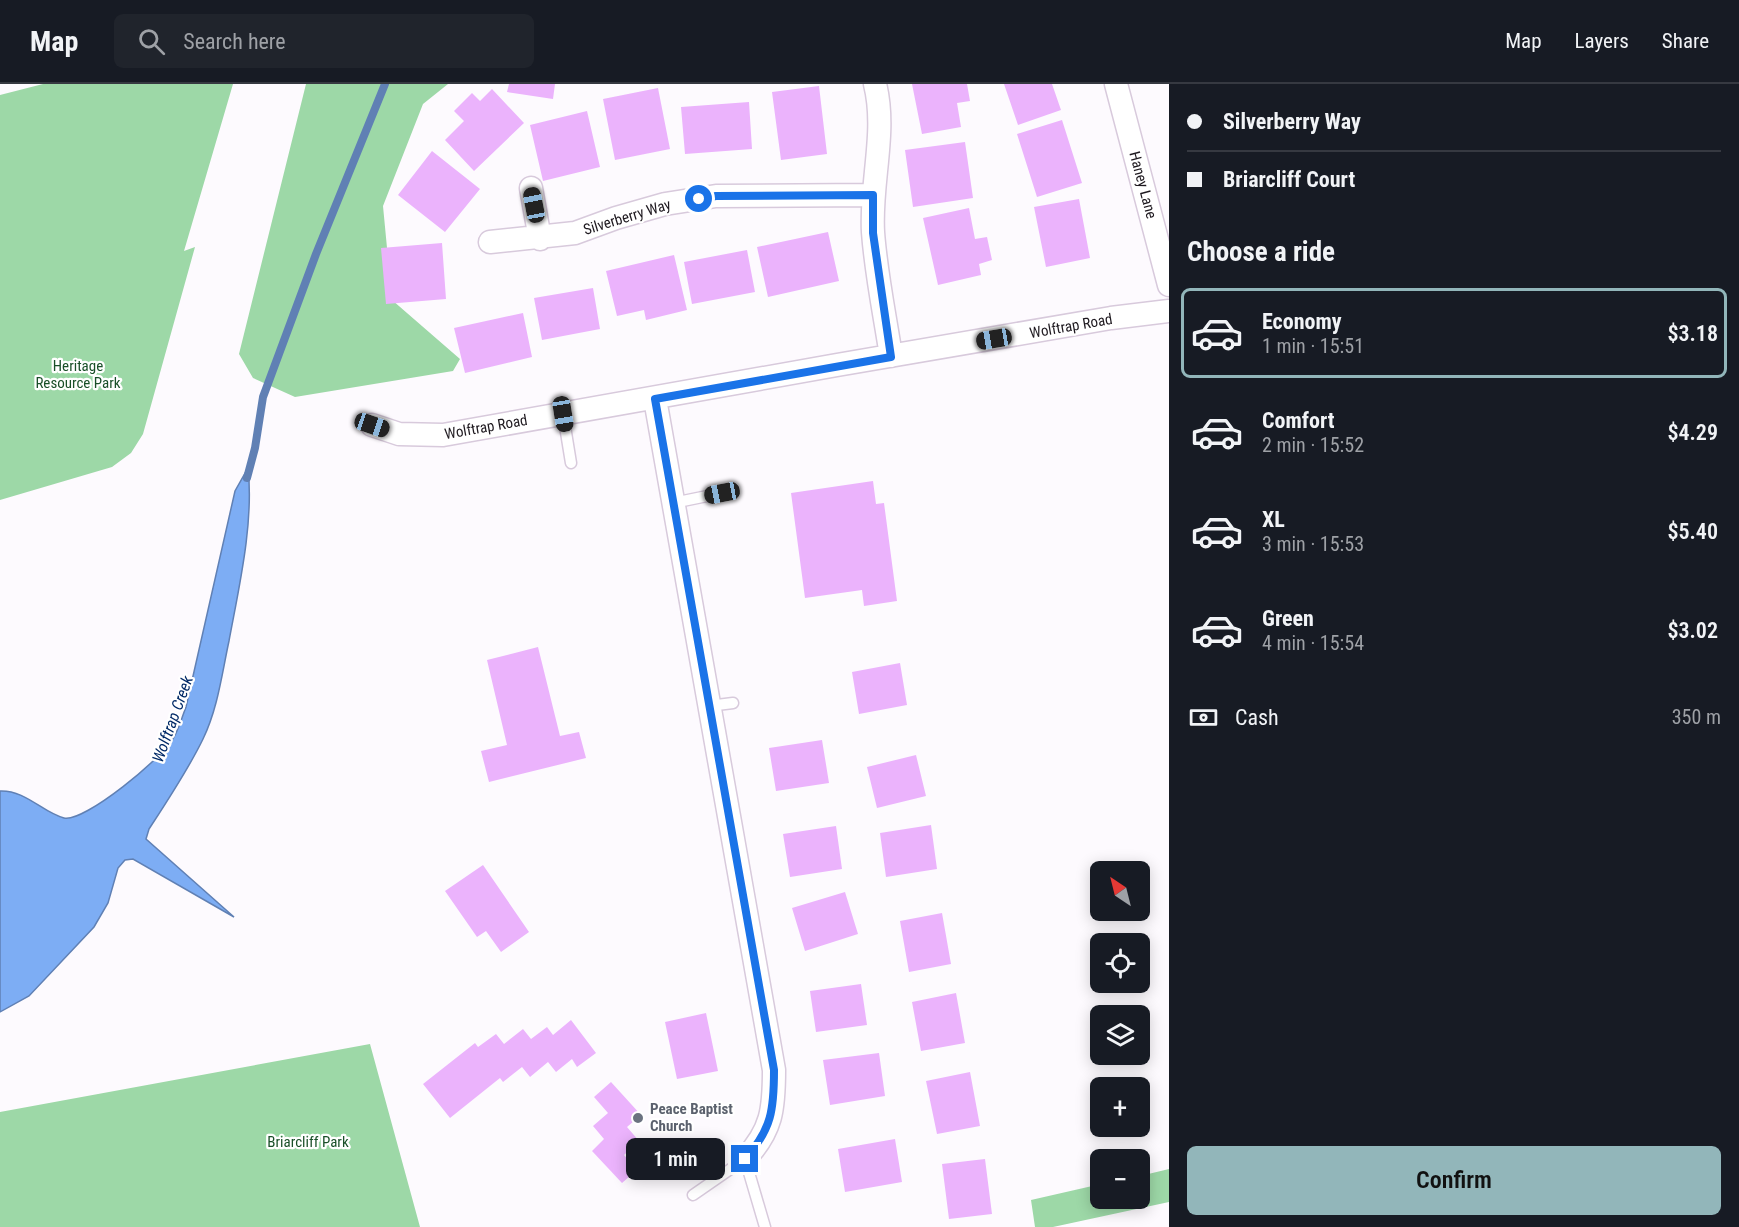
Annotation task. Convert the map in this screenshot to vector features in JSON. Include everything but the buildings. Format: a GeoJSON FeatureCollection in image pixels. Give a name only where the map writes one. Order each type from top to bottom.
{"type":"FeatureCollection","features":[{"type":"Feature","properties":{"kind":"street"},"geometry":{"type":"LineString","coordinates":[[876,84],[879,134],[873,195],[873,233],[891,357]]}},
{"type":"Feature","properties":{"kind":"street","name":"Haney Lane"},"geometry":{"type":"LineString","coordinates":[[1116,84],[1169,285]]}},
{"type":"Feature","properties":{"kind":"street"},"geometry":{"type":"LineString","coordinates":[[531,188],[540,238]]}},
{"type":"Feature","properties":{"kind":"street","name":"Silverberry Way"},"geometry":{"type":"LineString","coordinates":[[490,242],[574,233],[615,218],[665,204],[716,196],[873,195]]}},
{"type":"Feature","properties":{"kind":"street","name":"Wolftrap Road"},"geometry":{"type":"LineString","coordinates":[[372,425],[399,434],[429,436],[655,399],[1111,318],[1169,311]]}},
{"type":"Feature","properties":{"kind":"street"},"geometry":{"type":"LineString","coordinates":[[655,399],[774,1070],[774,1102],[767,1126],[761,1142],[745,1159]]}},
{"type":"Feature","properties":{"kind":"lane"},"geometry":{"type":"LineString","coordinates":[[563,414],[571,463]]}},
{"type":"Feature","properties":{"kind":"lane"},"geometry":{"type":"LineString","coordinates":[[673,503],[722,493]]}},
{"type":"Feature","properties":{"kind":"lane"},"geometry":{"type":"LineString","coordinates":[[709,706],[733,703]]}},
{"type":"Feature","properties":{"kind":"lane"},"geometry":{"type":"LineString","coordinates":[[693,1195],[745,1159],[765,1227]]}},
{"type":"Feature","properties":{"kind":"green space","name":"Heritage Resource Park"},"geometry":{"type":"Polygon","coordinates":[[[43,84],[233,84],[184,251],[195,247],[143,434],[131,453],[112,467],[0,500],[0,95],[43,84]]]}},
{"type":"Feature","properties":{"kind":"green space"},"geometry":{"type":"Polygon","coordinates":[[[306,84],[448,84],[423,104],[383,206],[392,300],[460,359],[453,371],[295,397],[253,378],[239,354],[306,84]]]}},
{"type":"Feature","properties":{"kind":"green space","name":"Briarcliff Park"},"geometry":{"type":"Polygon","coordinates":[[[370,1044],[420,1227],[0,1227],[0,1112],[370,1044]]]}},
{"type":"Feature","properties":{"kind":"green space"},"geometry":{"type":"Polygon","coordinates":[[[1169,1169],[1169,1202],[1150,1206],[1150,1174],[1169,1169]]]}},
{"type":"Feature","properties":{"kind":"green space"},"geometry":{"type":"Polygon","coordinates":[[[1090,1187],[1090,1209],[1137,1209],[1053,1227],[1035,1227],[1031,1200],[1090,1187]]]}},
{"type":"Feature","properties":{"kind":"water"},"geometry":{"type":"Polygon","coordinates":[[[248,468],[249,511],[245,555],[216,703],[197,751],[149,829],[146,839],[234,917],[133,859],[125,860],[118,868],[108,903],[94,927],[29,996],[0,1012],[0,791],[18,794],[64,818],[74,817],[123,787],[167,746],[176,734],[186,707],[235,491],[248,468]]]}},
{"type":"Feature","properties":{"kind":"waterway"},"geometry":{"type":"LineString","coordinates":[[247,478],[255,448],[263,397],[316,254],[385,84]]}},
{"type":"Feature","properties":{"kind":"place","name":"Peace Baptist Church"},"geometry":{"type":"Point","coordinates":[638,1118]}},
{"type":"Feature","properties":{"kind":"route"},"geometry":{"type":"LineString","coordinates":[[699,199],[716,196],[873,195],[873,233],[891,357],[655,399],[774,1070],[774,1102],[767,1126],[761,1142],[745,1159]]}},
{"type":"Feature","properties":{"kind":"water label","name":"Wolftrap Creek"},"geometry":{"type":"Point","coordinates":[172,719]}}]}
